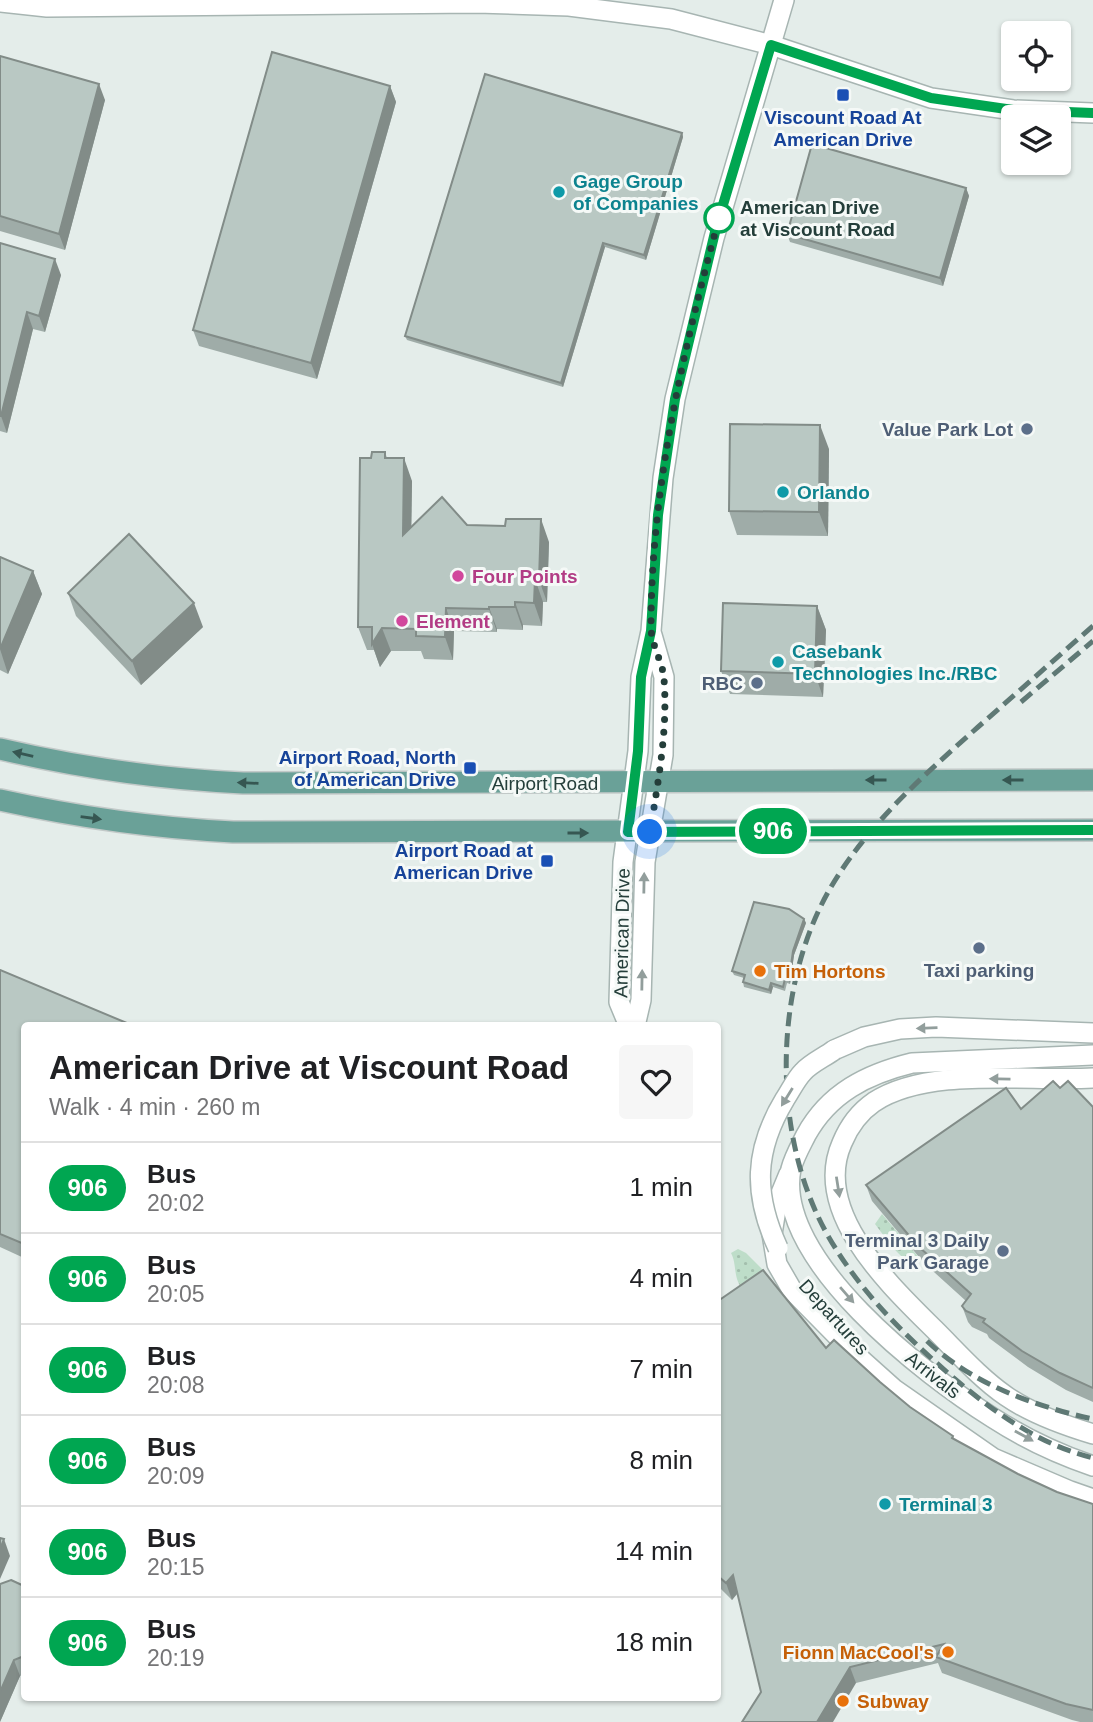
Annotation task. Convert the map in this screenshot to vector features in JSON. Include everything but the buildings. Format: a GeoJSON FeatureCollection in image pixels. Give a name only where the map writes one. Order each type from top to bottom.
{"type":"FeatureCollection","features":[{"type":"Feature","properties":{"kind":"main road","name":"Airport Road"},"geometry":{"type":"LineString","coordinates":[[0,749],[106,771],[208,782],[285,784],[1093,780]]}},
{"type":"Feature","properties":{"kind":"main road"},"geometry":{"type":"LineString","coordinates":[[0,800],[128,823],[233,832],[1093,830]]}},
{"type":"Feature","properties":{"kind":"street","name":"American Drive"},"geometry":{"type":"LineString","coordinates":[[636,1022],[641,1000],[645,862],[639,832],[635,782],[641,677],[651,631],[658,515],[675,399],[716,228],[784,0]]}},
{"type":"Feature","properties":{"kind":"street"},"geometry":{"type":"LineString","coordinates":[[0,2],[61,7],[477,3],[569,6],[671,19],[771,45],[931,98],[1013,110],[1093,113]]}},
{"type":"Feature","properties":{"kind":"street","name":"American Drive"},"geometry":{"type":"LineString","coordinates":[[627,1022],[619,1002],[623,862],[639,832],[658,782],[663,755],[664,677],[651,631]]}},
{"type":"Feature","properties":{"kind":"street","name":"Departures"},"geometry":{"type":"LineString","coordinates":[[1093,1033],[936,1027],[900,1029],[864,1037],[834,1050],[803,1071],[775,1116],[764,1143],[760,1184],[764,1213],[778,1248],[827,1312],[876,1363],[921,1400],[984,1443],[1015,1461],[1093,1492]]}},
{"type":"Feature","properties":{"kind":"street"},"geometry":{"type":"LineString","coordinates":[[1093,1055],[912,1063],[883,1070],[850,1086],[829,1103],[812,1125],[777,1203],[772,1234],[777,1264],[792,1290],[894,1389],[993,1458],[1093,1499]]}},
{"type":"Feature","properties":{"kind":"street"},"geometry":{"type":"LineString","coordinates":[[1093,1078],[976,1079],[926,1083],[891,1093],[862,1111],[852,1122],[838,1151],[836,1178],[848,1228],[867,1256],[888,1283],[974,1369],[1004,1395],[1029,1410],[1093,1434]]}},
{"type":"Feature","properties":{"kind":"street","name":"Arrivals"},"geometry":{"type":"LineString","coordinates":[[791,1170],[796,1221],[805,1241],[825,1271],[857,1307],[912,1361],[993,1419],[1039,1444],[1093,1466]]}},
{"type":"Feature","properties":{"kind":"green space"},"geometry":{"type":"Polygon","coordinates":[[[882,1214],[921,1260],[908,1260],[889,1243],[875,1224],[882,1214]]]}},
{"type":"Feature","properties":{"kind":"green space"},"geometry":{"type":"Polygon","coordinates":[[[738,1249],[746,1253],[765,1272],[742,1288],[737,1280],[731,1253],[738,1249]]]}},
{"type":"Feature","properties":{"kind":"railway"},"geometry":{"type":"LineString","coordinates":[[1093,626],[898,801],[846,864],[812,926],[798,969],[789,1014],[786,1060],[788,1106],[796,1152],[809,1194],[827,1234],[852,1273],[914,1342],[981,1400],[1034,1435],[1093,1458]]}},
{"type":"Feature","properties":{"kind":"railway"},"geometry":{"type":"LineString","coordinates":[[1021,702],[1093,641]]}},
{"type":"Feature","properties":{"kind":"railway"},"geometry":{"type":"LineString","coordinates":[[927,1341],[964,1370],[1005,1391],[1026,1400],[1093,1419]]}},
{"type":"Feature","properties":{"kind":"bus line","name":"906"},"geometry":{"type":"LineString","coordinates":[[1093,113],[1013,110],[931,98],[771,45],[716,228],[675,399],[658,515],[651,631],[641,677],[638,751],[628,832],[1093,830]]}},
{"type":"Feature","properties":{"kind":"place","name":"Viscount Road At American Drive"},"geometry":{"type":"Point","coordinates":[843,95]}},
{"type":"Feature","properties":{"kind":"place","name":"Gage Group of Companies"},"geometry":{"type":"Point","coordinates":[559,192]}},
{"type":"Feature","properties":{"kind":"place","name":"American Drive at Viscount Road"},"geometry":{"type":"Point","coordinates":[719,218]}},
{"type":"Feature","properties":{"kind":"place","name":"Value Park Lot"},"geometry":{"type":"Point","coordinates":[1027,429]}},
{"type":"Feature","properties":{"kind":"place","name":"Orlando"},"geometry":{"type":"Point","coordinates":[783,492]}},
{"type":"Feature","properties":{"kind":"place","name":"Four Points"},"geometry":{"type":"Point","coordinates":[458,576]}},
{"type":"Feature","properties":{"kind":"place","name":"Element"},"geometry":{"type":"Point","coordinates":[402,621]}},
{"type":"Feature","properties":{"kind":"place","name":"Casebank Technologies Inc./RBC"},"geometry":{"type":"Point","coordinates":[778,662]}},
{"type":"Feature","properties":{"kind":"place","name":"RBC"},"geometry":{"type":"Point","coordinates":[757,683]}},
{"type":"Feature","properties":{"kind":"place","name":"Airport Road, North of American Drive"},"geometry":{"type":"Point","coordinates":[470,768]}},
{"type":"Feature","properties":{"kind":"place","name":"Airport Road at American Drive"},"geometry":{"type":"Point","coordinates":[547,861]}},
{"type":"Feature","properties":{"kind":"place","name":"Taxi parking"},"geometry":{"type":"Point","coordinates":[979,948]}},
{"type":"Feature","properties":{"kind":"place","name":"Tim Hortons"},"geometry":{"type":"Point","coordinates":[760,971]}},
{"type":"Feature","properties":{"kind":"place","name":"Terminal 3 Daily Park Garage"},"geometry":{"type":"Point","coordinates":[1003,1251]}},
{"type":"Feature","properties":{"kind":"place","name":"Terminal 3"},"geometry":{"type":"Point","coordinates":[885,1504]}},
{"type":"Feature","properties":{"kind":"place","name":"Fionn MacCool's"},"geometry":{"type":"Point","coordinates":[948,1652]}},
{"type":"Feature","properties":{"kind":"place","name":"Subway"},"geometry":{"type":"Point","coordinates":[843,1701]}},
{"type":"Feature","properties":{"kind":"route"},"geometry":{"type":"LineString","coordinates":[[650,832],[663,755],[664,677],[651,631],[658,515],[675,399],[719,218]]}}]}
